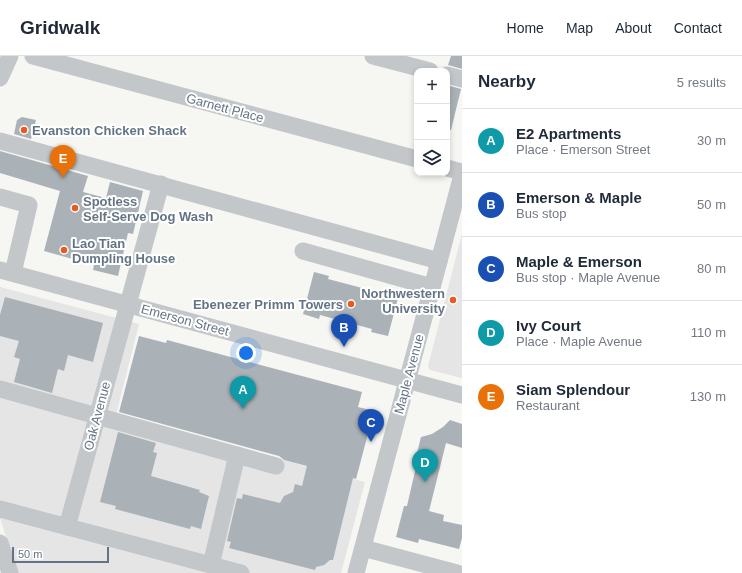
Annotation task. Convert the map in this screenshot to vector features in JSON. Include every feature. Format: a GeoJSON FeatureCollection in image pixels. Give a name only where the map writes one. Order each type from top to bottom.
{"type":"FeatureCollection","features":[{"type":"Feature","properties":{"kind":"street"},"geometry":{"type":"LineString","coordinates":[[0,78],[10,56]]}},
{"type":"Feature","properties":{"kind":"street","name":"Garnett Place"},"geometry":{"type":"LineString","coordinates":[[33,56],[414,159]]}},
{"type":"Feature","properties":{"kind":"street"},"geometry":{"type":"LineString","coordinates":[[373,56],[419,68]]}},
{"type":"Feature","properties":{"kind":"street"},"geometry":{"type":"LineString","coordinates":[[450,76],[462,79]]}},
{"type":"Feature","properties":{"kind":"street"},"geometry":{"type":"LineString","coordinates":[[0,141],[439,261]]}},
{"type":"Feature","properties":{"kind":"street"},"geometry":{"type":"LineString","coordinates":[[450,169],[462,173]]}},
{"type":"Feature","properties":{"kind":"street","name":"Maple Avenue"},"geometry":{"type":"LineString","coordinates":[[356,573],[462,173]]}},
{"type":"Feature","properties":{"kind":"street","name":"Oak Avenue"},"geometry":{"type":"LineString","coordinates":[[67,527],[161,184]]}},
{"type":"Feature","properties":{"kind":"street"},"geometry":{"type":"LineString","coordinates":[[0,197],[29,205],[7,271]]}},
{"type":"Feature","properties":{"kind":"street"},"geometry":{"type":"LineString","coordinates":[[303,251],[432,286]]}},
{"type":"Feature","properties":{"kind":"street","name":"Emerson Street"},"geometry":{"type":"LineString","coordinates":[[7,271],[462,395]]}},
{"type":"Feature","properties":{"kind":"street"},"geometry":{"type":"LineString","coordinates":[[0,389],[276,466]]}},
{"type":"Feature","properties":{"kind":"street"},"geometry":{"type":"LineString","coordinates":[[211,565],[237,455]]}},
{"type":"Feature","properties":{"kind":"street"},"geometry":{"type":"LineString","coordinates":[[0,509],[241,573]]}},
{"type":"Feature","properties":{"kind":"street"},"geometry":{"type":"LineString","coordinates":[[0,543],[10,573]]}},
{"type":"Feature","properties":{"kind":"street"},"geometry":{"type":"LineString","coordinates":[[363,548],[457,573]]}},
{"type":"Feature","properties":{"kind":"shaded area","name":"Northwestern University"},"geometry":{"type":"Polygon","coordinates":[[[462,234],[462,378],[430,370],[428,366],[462,234]]]}},
{"type":"Feature","properties":{"kind":"shaded area"},"geometry":{"type":"Polygon","coordinates":[[[0,287],[139,324],[116,415],[365,482],[341,573],[18,573],[0,518],[0,287]]]}},
{"type":"Feature","properties":{"kind":"building"},"geometry":{"type":"Polygon","coordinates":[[[451,56],[462,56],[462,69],[448,65],[451,56]]]}},
{"type":"Feature","properties":{"kind":"building"},"geometry":{"type":"Polygon","coordinates":[[[450,86],[461,89],[450,130],[450,86]]]}},
{"type":"Feature","properties":{"kind":"building","name":"Evanston Chicken Shack"},"geometry":{"type":"Polygon","coordinates":[[[22,117],[36,120],[31,139],[14,134],[17,120],[22,117]]]}},
{"type":"Feature","properties":{"kind":"building"},"geometry":{"type":"Polygon","coordinates":[[[0,151],[88,176],[83,192],[106,198],[110,182],[143,191],[133,234],[128,233],[118,276],[93,270],[94,265],[44,251],[60,191],[0,173],[0,151]]]}},
{"type":"Feature","properties":{"kind":"building","name":"Ebenezer Primm Towers"},"geometry":{"type":"Polygon","coordinates":[[[314,272],[329,276],[328,279],[381,293],[382,290],[399,294],[388,336],[371,332],[372,329],[320,315],[319,319],[303,314],[314,272]]]}},
{"type":"Feature","properties":{"kind":"building"},"geometry":{"type":"Polygon","coordinates":[[[5,297],[103,323],[93,362],[68,355],[64,371],[58,369],[52,393],[14,382],[20,359],[14,357],[19,341],[0,336],[0,315],[5,297]]]}},
{"type":"Feature","properties":{"kind":"building"},"geometry":{"type":"Polygon","coordinates":[[[139,336],[166,343],[167,340],[362,392],[358,407],[374,411],[356,479],[353,478],[333,560],[316,567],[315,570],[229,548],[231,542],[227,541],[237,498],[242,499],[243,494],[280,503],[284,496],[293,492],[295,484],[302,486],[307,466],[284,460],[279,456],[119,412],[139,336]]]}},
{"type":"Feature","properties":{"kind":"building"},"geometry":{"type":"Polygon","coordinates":[[[450,420],[462,424],[462,448],[446,443],[429,511],[444,515],[443,521],[462,525],[462,538],[459,549],[419,539],[418,543],[396,537],[404,506],[407,506],[419,454],[417,453],[421,437],[432,434],[443,427],[450,420]]]}},
{"type":"Feature","properties":{"kind":"building"},"geometry":{"type":"Polygon","coordinates":[[[118,432],[156,443],[153,452],[157,453],[151,476],[200,490],[199,492],[209,496],[201,529],[191,526],[190,529],[115,509],[116,506],[100,502],[118,432]]]}},
{"type":"Feature","properties":{"kind":"place","name":"Evanston Chicken Shack"},"geometry":{"type":"Point","coordinates":[24,130]}},
{"type":"Feature","properties":{"kind":"place","name":"Siam Splendour"},"geometry":{"type":"Point","coordinates":[63,178]}},
{"type":"Feature","properties":{"kind":"place","name":"Spotless Self-Serve Dog Wash"},"geometry":{"type":"Point","coordinates":[75,208]}},
{"type":"Feature","properties":{"kind":"place","name":"Lao Tian Dumpling House"},"geometry":{"type":"Point","coordinates":[64,250]}},
{"type":"Feature","properties":{"kind":"place","name":"Northwestern University"},"geometry":{"type":"Point","coordinates":[453,300]}},
{"type":"Feature","properties":{"kind":"place","name":"Ebenezer Primm Towers"},"geometry":{"type":"Point","coordinates":[351,304]}},
{"type":"Feature","properties":{"kind":"place","name":"Emerson & Maple"},"geometry":{"type":"Point","coordinates":[344,347]}},
{"type":"Feature","properties":{"kind":"place","name":"E2 Apartments"},"geometry":{"type":"Point","coordinates":[243,409]}},
{"type":"Feature","properties":{"kind":"place","name":"Maple & Emerson"},"geometry":{"type":"Point","coordinates":[371,442]}},
{"type":"Feature","properties":{"kind":"place","name":"Ivy Court"},"geometry":{"type":"Point","coordinates":[425,482]}}]}
